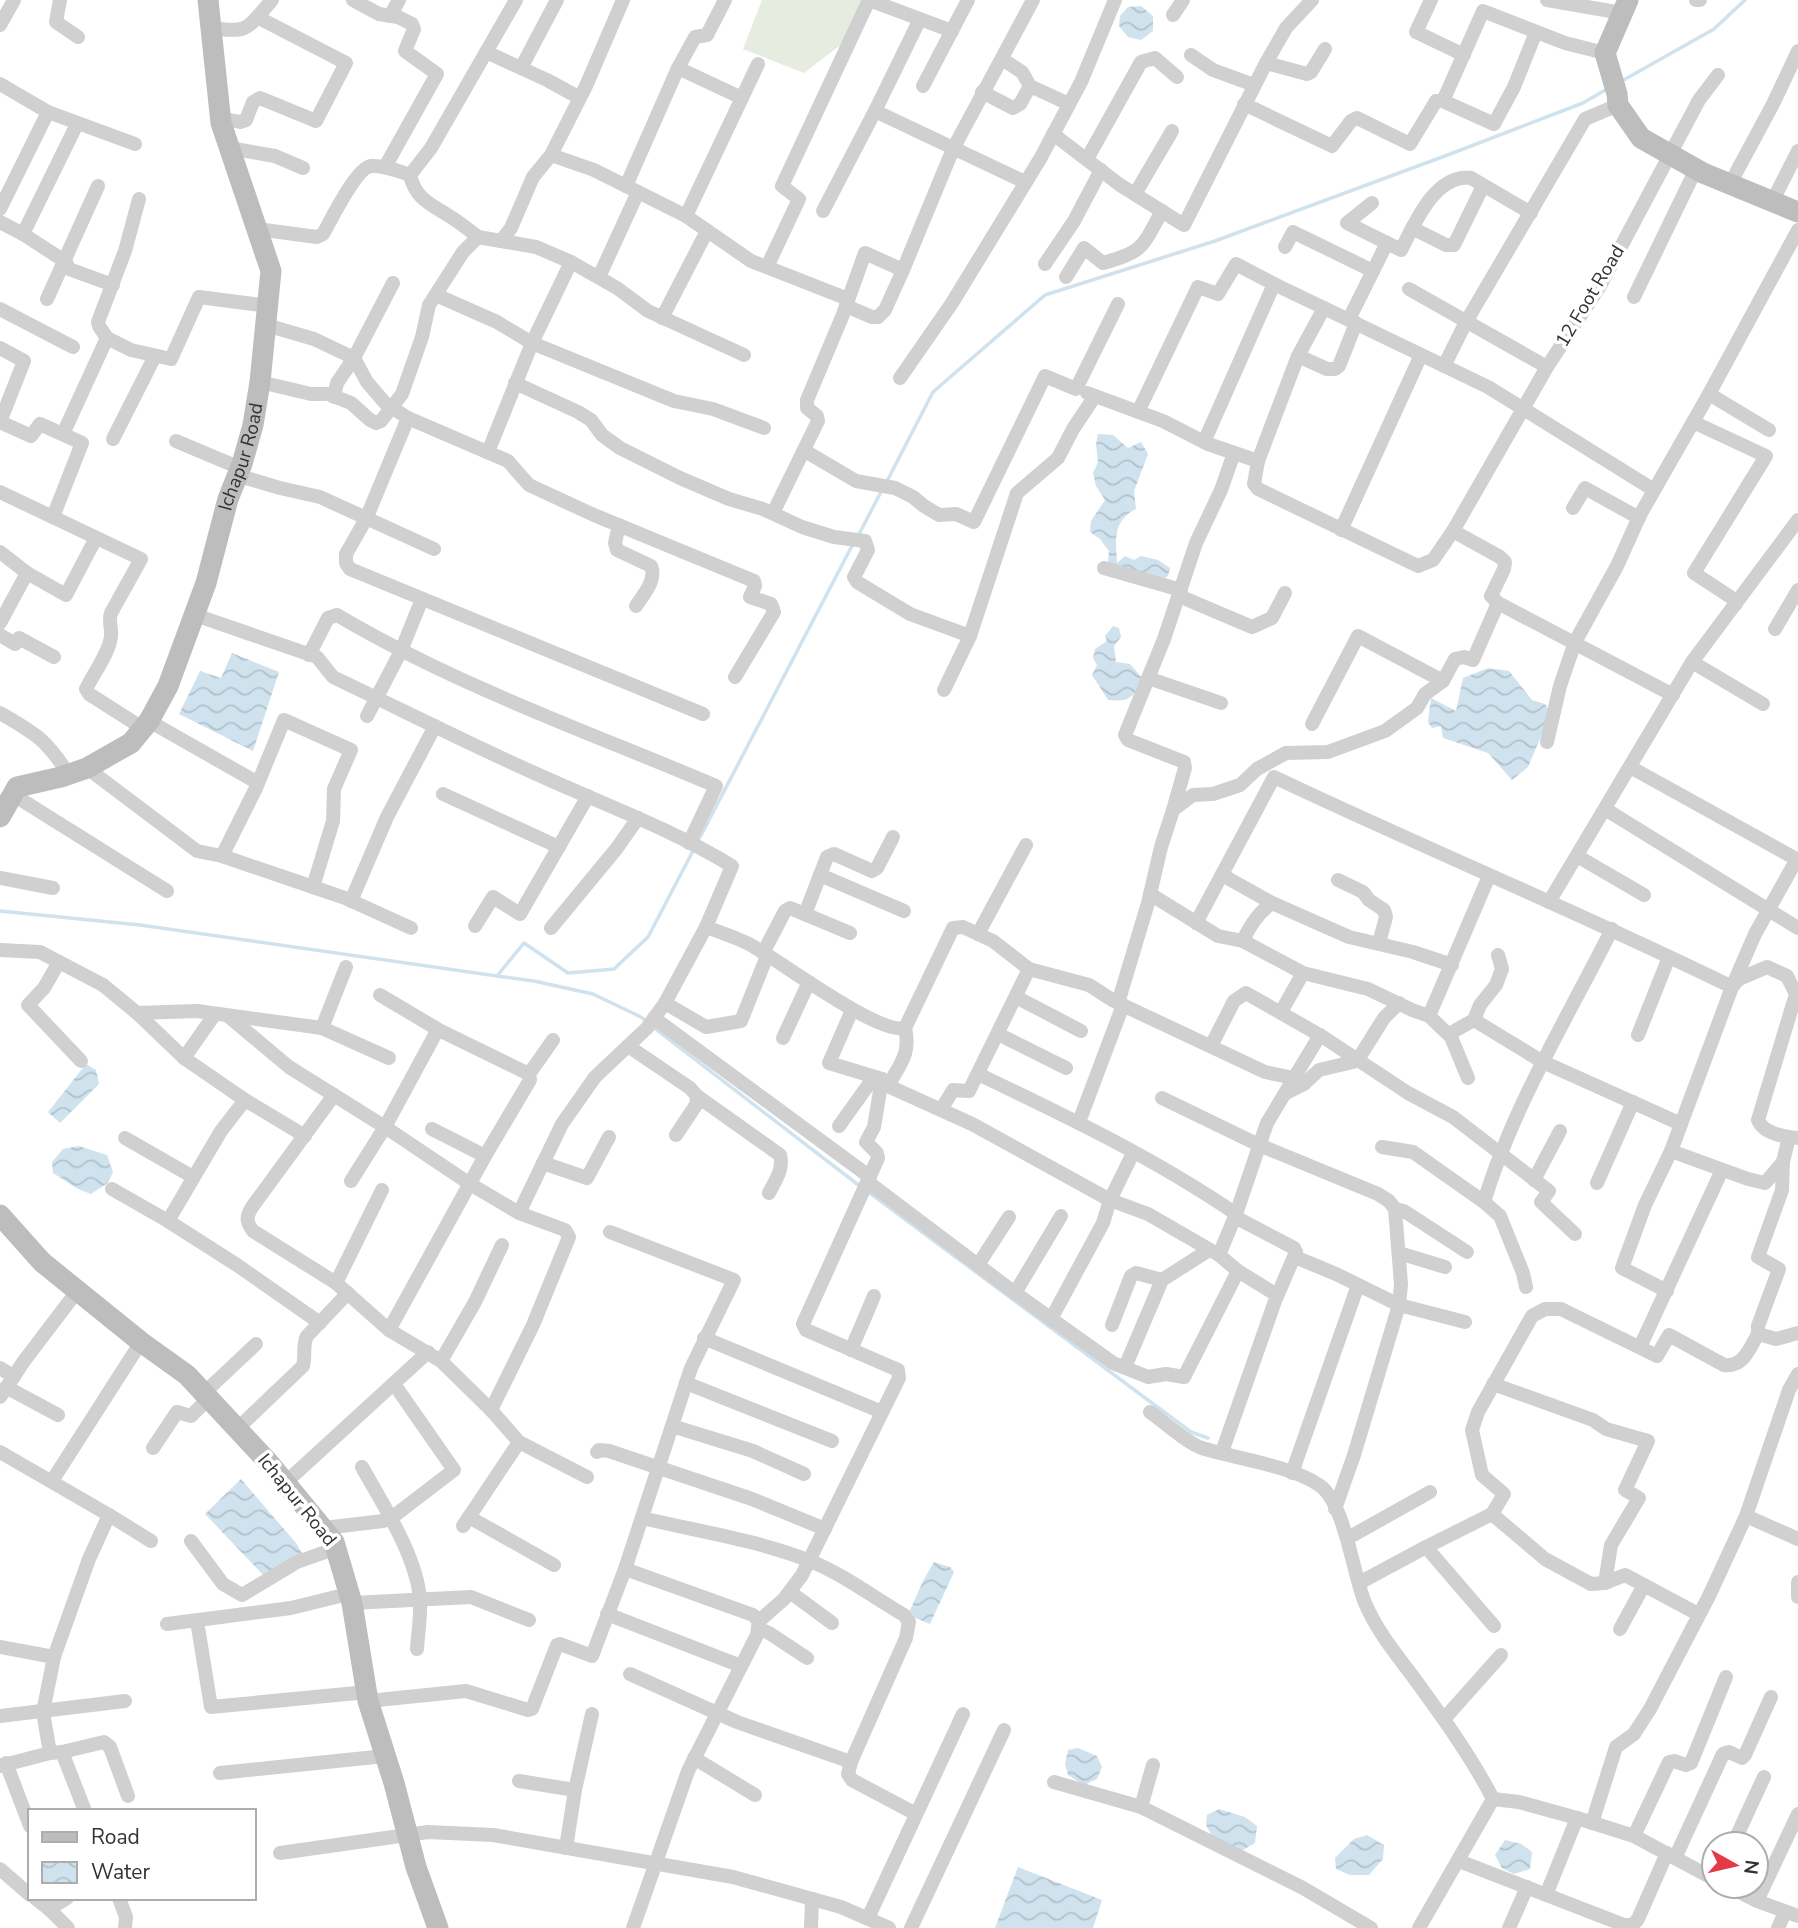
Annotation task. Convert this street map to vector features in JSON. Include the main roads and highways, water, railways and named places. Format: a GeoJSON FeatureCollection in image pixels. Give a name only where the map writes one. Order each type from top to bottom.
{"type":"FeatureCollection","features":[{"type":"Feature","properties":{"kind":"water"},"geometry":{"type":"Polygon","coordinates":[[[1141,6],[1153,16],[1153,31],[1141,40],[1128,37],[1119,26],[1120,16],[1128,7],[1141,6]]]}},
{"type":"Feature","properties":{"kind":"water"},"geometry":{"type":"Polygon","coordinates":[[[1098,434],[1113,435],[1128,448],[1141,442],[1148,454],[1134,491],[1136,509],[1123,519],[1119,526],[1116,547],[1117,563],[1125,556],[1134,560],[1141,556],[1158,560],[1170,568],[1168,576],[1153,586],[1107,571],[1109,551],[1100,539],[1090,532],[1091,521],[1105,500],[1096,486],[1093,473],[1098,462],[1098,434]]]}},
{"type":"Feature","properties":{"kind":"water"},"geometry":{"type":"Polygon","coordinates":[[[1113,626],[1119,628],[1121,637],[1114,646],[1116,662],[1130,664],[1144,680],[1133,695],[1121,700],[1108,700],[1092,675],[1097,665],[1093,658],[1095,649],[1107,641],[1105,636],[1113,626]]]}},
{"type":"Feature","properties":{"kind":"water"},"geometry":{"type":"Polygon","coordinates":[[[232,653],[279,672],[253,751],[179,714],[200,671],[221,678],[232,653]]]}},
{"type":"Feature","properties":{"kind":"water"},"geometry":{"type":"Polygon","coordinates":[[[1488,668],[1509,671],[1532,700],[1545,704],[1551,713],[1528,767],[1512,780],[1488,753],[1443,738],[1441,726],[1432,728],[1428,722],[1431,698],[1456,711],[1463,678],[1488,668]]]}},
{"type":"Feature","properties":{"kind":"water"},"geometry":{"type":"Polygon","coordinates":[[[86,1064],[96,1070],[99,1084],[60,1123],[48,1112],[86,1064]]]}},
{"type":"Feature","properties":{"kind":"water"},"geometry":{"type":"Polygon","coordinates":[[[79,1146],[107,1155],[113,1172],[108,1183],[91,1194],[53,1173],[52,1162],[63,1149],[79,1146]]]}},
{"type":"Feature","properties":{"kind":"water"},"geometry":{"type":"Polygon","coordinates":[[[241,1479],[302,1553],[265,1577],[205,1514],[241,1479]]]}},
{"type":"Feature","properties":{"kind":"water"},"geometry":{"type":"Polygon","coordinates":[[[934,1562],[950,1567],[954,1572],[930,1624],[908,1615],[934,1562]]]}},
{"type":"Feature","properties":{"kind":"water"},"geometry":{"type":"Polygon","coordinates":[[[1078,1748],[1097,1756],[1102,1767],[1097,1779],[1084,1785],[1068,1775],[1065,1764],[1068,1750],[1078,1748]]]}},
{"type":"Feature","properties":{"kind":"water"},"geometry":{"type":"Polygon","coordinates":[[[1219,1809],[1245,1817],[1257,1826],[1255,1843],[1241,1851],[1213,1838],[1206,1825],[1207,1815],[1219,1809]]]}},
{"type":"Feature","properties":{"kind":"water"},"geometry":{"type":"Polygon","coordinates":[[[1367,1835],[1384,1845],[1383,1859],[1369,1875],[1350,1875],[1336,1869],[1335,1858],[1354,1839],[1367,1835]]]}},
{"type":"Feature","properties":{"kind":"water"},"geometry":{"type":"Polygon","coordinates":[[[1505,1840],[1521,1844],[1532,1852],[1530,1869],[1514,1874],[1502,1868],[1495,1855],[1505,1840]]]}},
{"type":"Feature","properties":{"kind":"water"},"geometry":{"type":"Polygon","coordinates":[[[1018,1867],[1102,1900],[1093,1928],[995,1928],[1018,1867]]]}},
{"type":"Feature","properties":{"kind":"waterway"},"geometry":{"type":"LineString","coordinates":[[1620,82],[1714,29],[1745,0]]}},
{"type":"Feature","properties":{"kind":"waterway"},"geometry":{"type":"LineString","coordinates":[[886,483],[933,392],[1045,295],[1215,241],[1583,103],[1607,89]]}},
{"type":"Feature","properties":{"kind":"waterway"},"geometry":{"type":"LineString","coordinates":[[858,536],[882,490]]}},
{"type":"Feature","properties":{"kind":"waterway"},"geometry":{"type":"LineString","coordinates":[[697,843],[854,542]]}},
{"type":"Feature","properties":{"kind":"waterway"},"geometry":{"type":"LineString","coordinates":[[0,911],[140,925],[497,976],[524,943],[568,973],[614,969],[648,937],[694,849]]}},
{"type":"Feature","properties":{"kind":"waterway"},"geometry":{"type":"LineString","coordinates":[[497,976],[593,994],[647,1022]]}},
{"type":"Feature","properties":{"kind":"waterway"},"geometry":{"type":"LineString","coordinates":[[653,1027],[861,1187]]}},
{"type":"Feature","properties":{"kind":"waterway"},"geometry":{"type":"LineString","coordinates":[[867,1191],[1191,1432],[1208,1438]]}}]}
